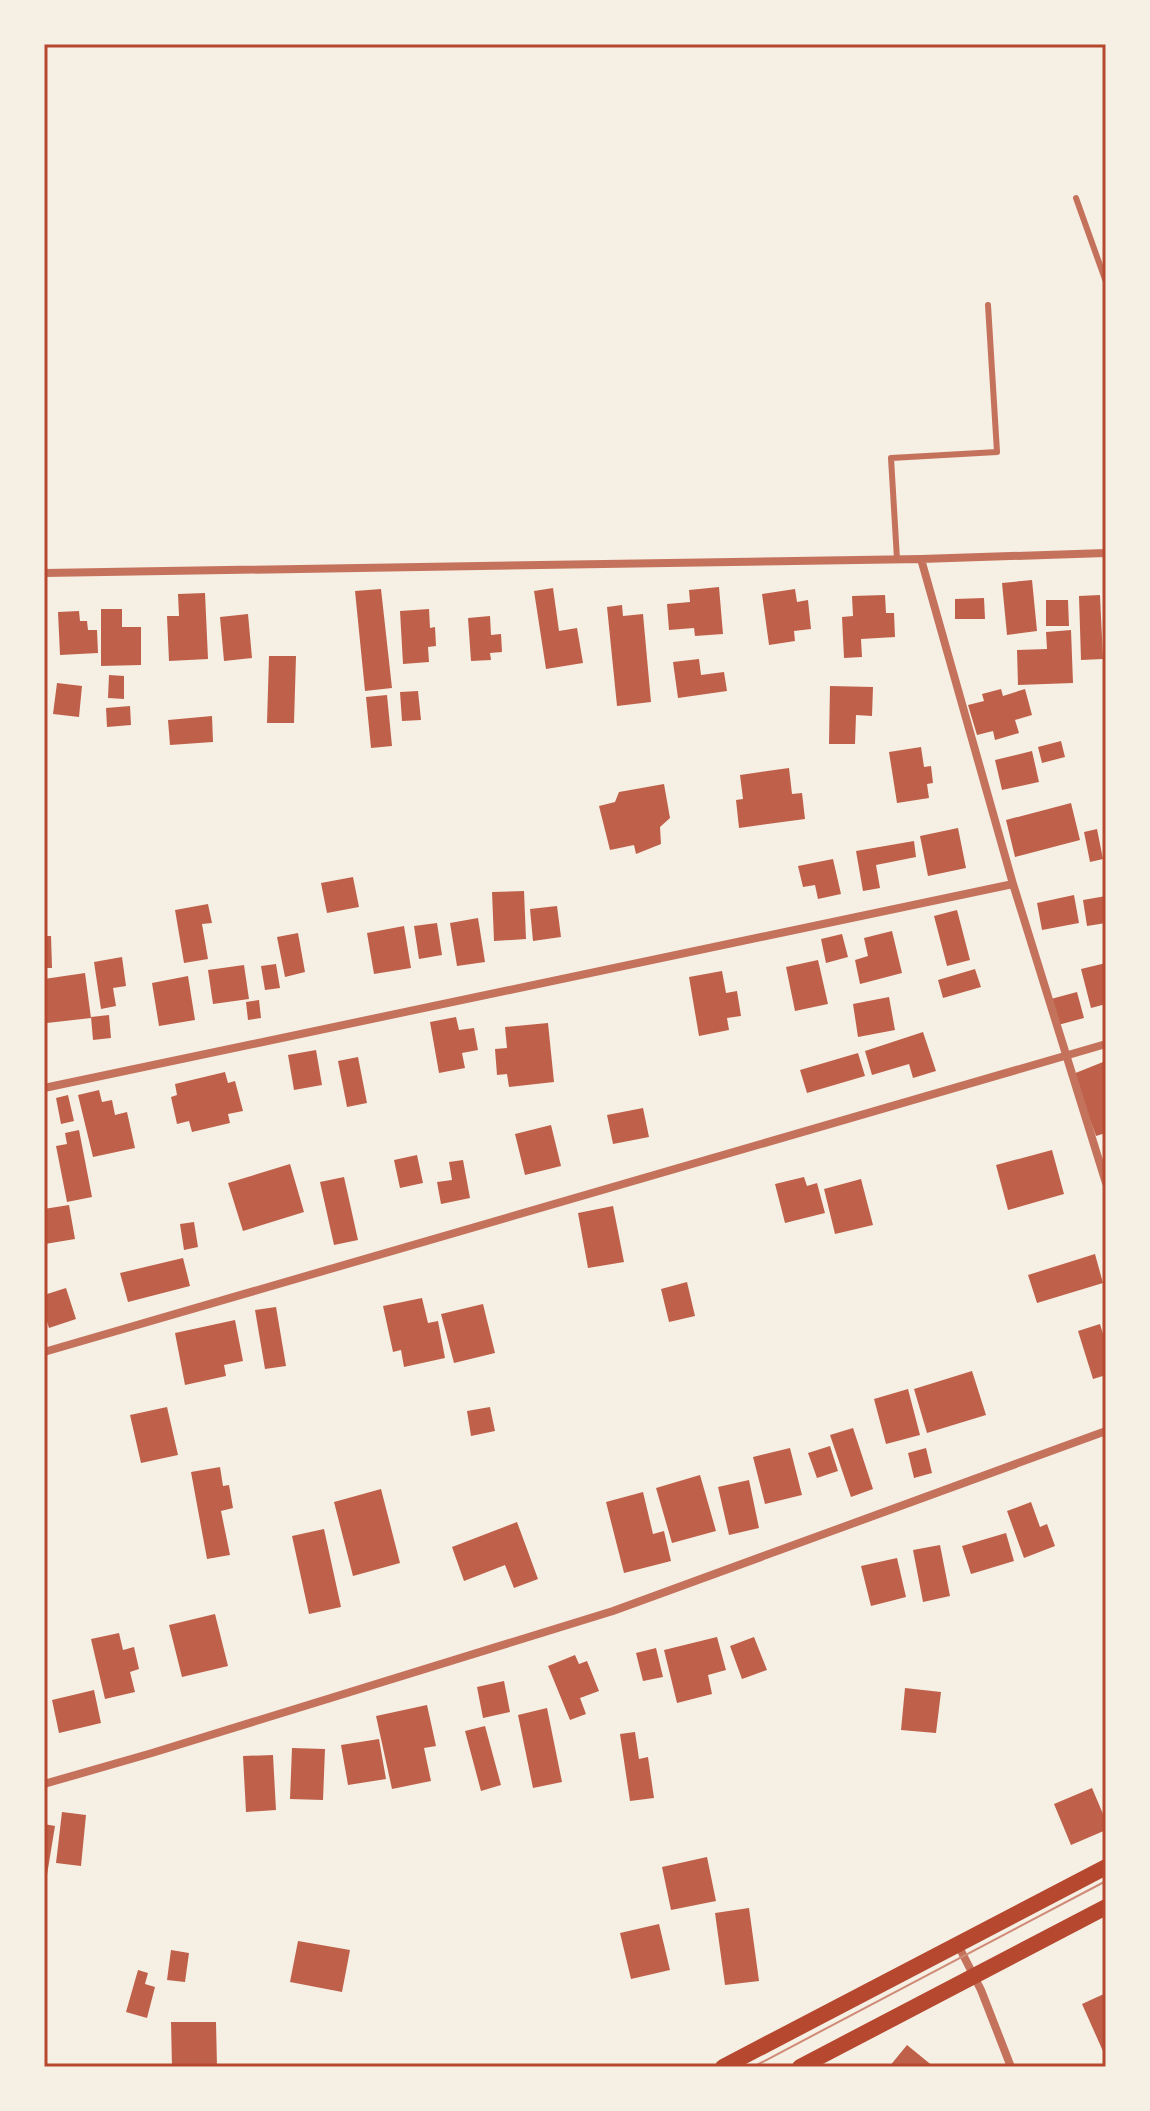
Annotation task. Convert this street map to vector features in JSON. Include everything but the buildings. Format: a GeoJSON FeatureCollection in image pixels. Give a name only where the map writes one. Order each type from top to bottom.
{"type":"FeatureCollection","features":[{"type":"Feature","properties":{"kind":"main road"},"geometry":{"type":"LineString","coordinates":[[723,2067],[1106,1867]]}},
{"type":"Feature","properties":{"kind":"main road"},"geometry":{"type":"LineString","coordinates":[[800,2067],[1106,1907]]}},
{"type":"Feature","properties":{"kind":"street"},"geometry":{"type":"LineString","coordinates":[[44,573],[921,559],[1106,553]]}},
{"type":"Feature","properties":{"kind":"street"},"geometry":{"type":"LineString","coordinates":[[921,559],[1013,884],[1106,1183]]}},
{"type":"Feature","properties":{"kind":"street"},"geometry":{"type":"LineString","coordinates":[[44,1088],[1013,884]]}},
{"type":"Feature","properties":{"kind":"street"},"geometry":{"type":"LineString","coordinates":[[44,1352],[1106,1044]]}},
{"type":"Feature","properties":{"kind":"street"},"geometry":{"type":"LineString","coordinates":[[44,1784],[613,1611],[1106,1431]]}},
{"type":"Feature","properties":{"kind":"street"},"geometry":{"type":"LineString","coordinates":[[958,1945],[981,1990],[1011,2067]]}},
{"type":"Feature","properties":{"kind":"lane"},"geometry":{"type":"LineString","coordinates":[[1076,198],[1106,282]]}},
{"type":"Feature","properties":{"kind":"lane"},"geometry":{"type":"LineString","coordinates":[[897,559],[891,458],[997,452],[988,305]]}},
{"type":"Feature","properties":{"kind":"tram line"},"geometry":{"type":"LineString","coordinates":[[753,2067],[1106,1881]]}}]}
